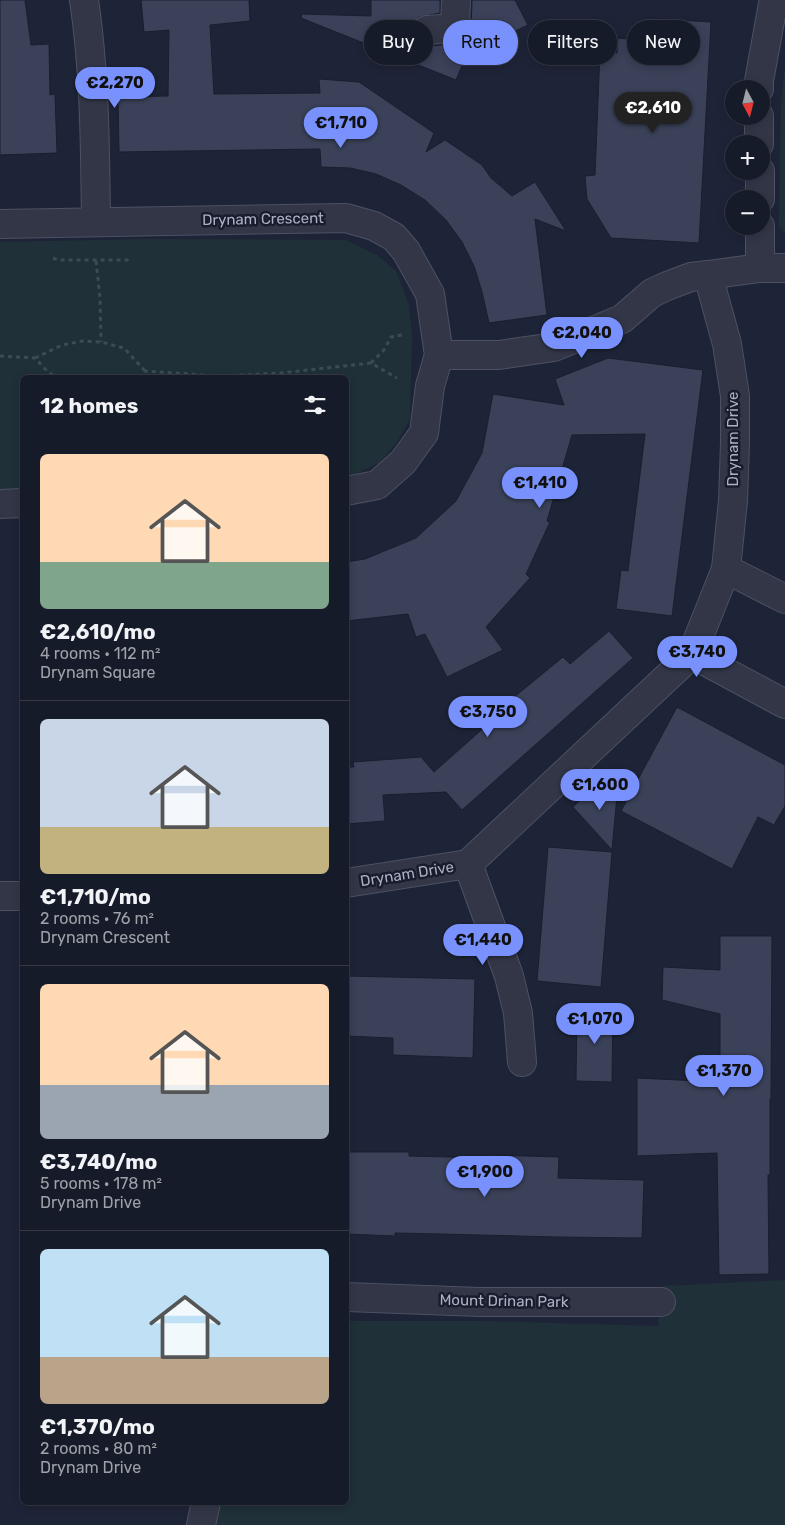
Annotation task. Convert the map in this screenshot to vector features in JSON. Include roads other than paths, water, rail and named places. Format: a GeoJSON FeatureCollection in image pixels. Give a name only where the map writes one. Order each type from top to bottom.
{"type":"FeatureCollection","features":[{"type":"Feature","properties":{"kind":"street"},"geometry":{"type":"LineString","coordinates":[[84,0],[89,33],[94,119],[96,222]]}},
{"type":"Feature","properties":{"kind":"street"},"geometry":{"type":"LineString","coordinates":[[433,30],[455,28],[456,0]]}},
{"type":"Feature","properties":{"kind":"street"},"geometry":{"type":"LineString","coordinates":[[761,80],[777,3]]}},
{"type":"Feature","properties":{"kind":"street","name":"Drynam Crescent"},"geometry":{"type":"LineString","coordinates":[[0,224],[346,218],[374,226],[394,237],[406,251],[430,294],[437,343],[424,433],[403,462],[377,485],[349,490]]}},
{"type":"Feature","properties":{"kind":"street"},"geometry":{"type":"LineString","coordinates":[[437,343],[499,355],[554,347],[622,319],[652,293],[691,277],[773,268],[763,235]]}},
{"type":"Feature","properties":{"kind":"street","name":"Drynam Drive"},"geometry":{"type":"LineString","coordinates":[[349,883],[468,864],[692,654],[726,569],[733,501],[735,396],[727,344],[708,275]]}},
{"type":"Feature","properties":{"kind":"street"},"geometry":{"type":"LineString","coordinates":[[0,504],[20,503]]}},
{"type":"Feature","properties":{"kind":"street"},"geometry":{"type":"LineString","coordinates":[[726,569],[785,599]]}},
{"type":"Feature","properties":{"kind":"street"},"geometry":{"type":"LineString","coordinates":[[692,654],[785,704]]}},
{"type":"Feature","properties":{"kind":"street","name":"Drynam Drive"},"geometry":{"type":"LineString","coordinates":[[468,864],[509,976],[518,1014],[522,1062]]}},
{"type":"Feature","properties":{"kind":"street"},"geometry":{"type":"LineString","coordinates":[[0,896],[20,896]]}},
{"type":"Feature","properties":{"kind":"street","name":"Mount Drinan Park"},"geometry":{"type":"LineString","coordinates":[[349,1297],[480,1302],[661,1302]]}},
{"type":"Feature","properties":{"kind":"street"},"geometry":{"type":"LineString","coordinates":[[201,1525],[205,1505]]}}]}
